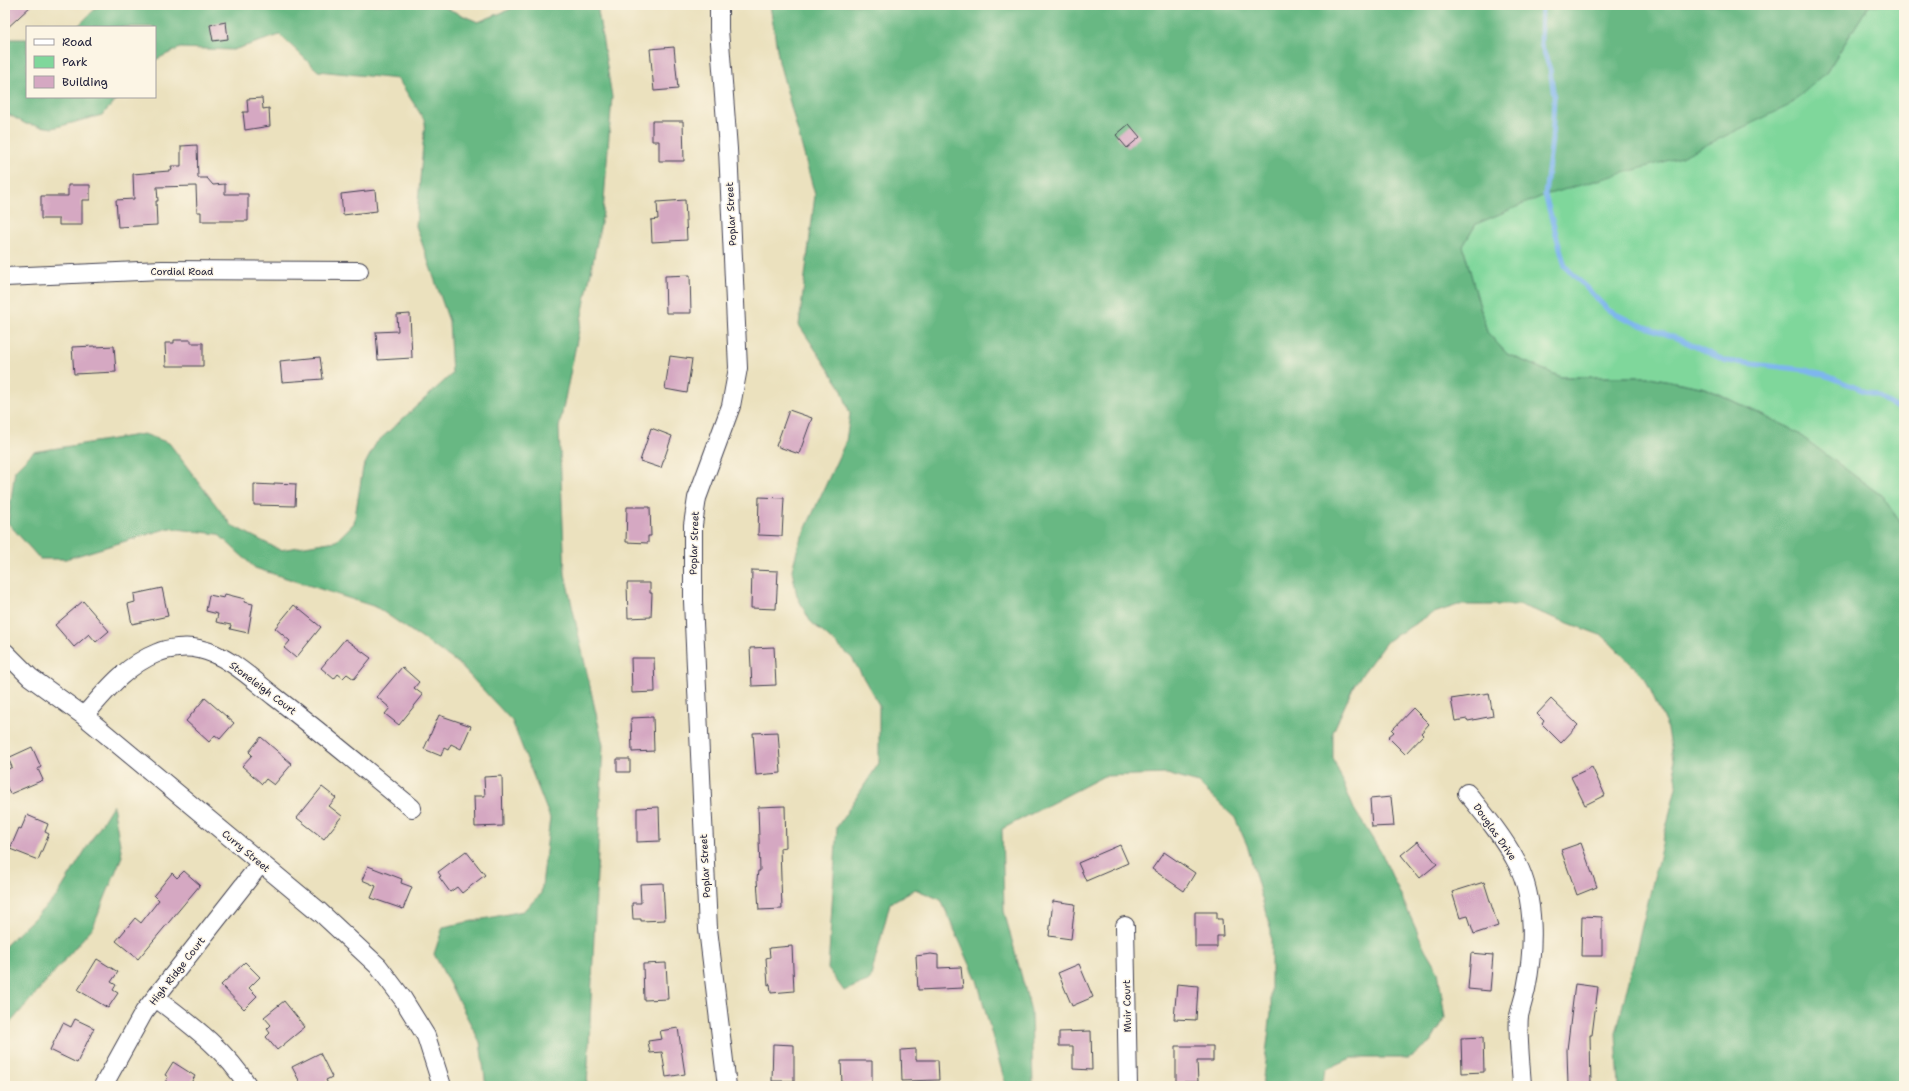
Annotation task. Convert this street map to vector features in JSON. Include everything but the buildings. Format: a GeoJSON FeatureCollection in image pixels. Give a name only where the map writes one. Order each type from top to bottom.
{"type":"FeatureCollection","features":[{"type":"Feature","properties":{"kind":"street","name":"Poplar Street"},"geometry":{"type":"LineString","coordinates":[[719,5],[738,368],[732,406],[697,498],[693,525],[693,601],[708,929],[727,1086]]}},
{"type":"Feature","properties":{"kind":"street","name":"Cordial Road"},"geometry":{"type":"LineString","coordinates":[[5,277],[162,270],[359,271]]}},
{"type":"Feature","properties":{"kind":"street","name":"Stoneleigh Court"},"geometry":{"type":"LineString","coordinates":[[84,716],[116,681],[137,664],[158,653],[180,648],[199,649],[232,662],[412,808]]}},
{"type":"Feature","properties":{"kind":"street","name":"Curry Street"},"geometry":{"type":"LineString","coordinates":[[5,652],[30,677],[84,716],[262,863],[320,912],[378,966],[403,999],[426,1036],[442,1086]]}},
{"type":"Feature","properties":{"kind":"street","name":"Douglas Drive"},"geometry":{"type":"LineString","coordinates":[[1467,793],[1494,827],[1517,863],[1526,888],[1530,912],[1531,954],[1526,989],[1519,1017],[1522,1086]]}},
{"type":"Feature","properties":{"kind":"street","name":"High Ridge Court"},"geometry":{"type":"LineString","coordinates":[[103,1086],[144,1012],[262,863]]}},
{"type":"Feature","properties":{"kind":"street","name":"Muir Court"},"geometry":{"type":"LineString","coordinates":[[1125,926],[1128,1086]]}},
{"type":"Feature","properties":{"kind":"street"},"geometry":{"type":"LineString","coordinates":[[156,998],[208,1039],[240,1073],[248,1086]]}},
{"type":"Feature","properties":{"kind":"green space"},"geometry":{"type":"Polygon","coordinates":[[[99,5],[439,5],[478,22],[521,5],[597,5],[612,97],[603,213],[559,428],[565,574],[603,745],[587,1086],[486,1086],[480,1042],[434,954],[443,927],[523,911],[541,894],[550,818],[512,721],[458,663],[376,607],[255,568],[218,534],[169,528],[66,559],[40,559],[8,523],[15,470],[33,452],[144,434],[169,443],[231,525],[280,550],[336,541],[354,523],[363,468],[376,443],[452,374],[449,321],[416,226],[425,121],[398,79],[318,71],[280,35],[233,50],[180,48],[156,60],[156,26],[78,26],[99,5]]]}},
{"type":"Feature","properties":{"kind":"green space"},"geometry":{"type":"Polygon","coordinates":[[[770,5],[1869,5],[1826,73],[1788,106],[1681,157],[1545,195],[1476,224],[1463,246],[1487,332],[1507,354],[1561,377],[1650,377],[1705,388],[1790,428],[1882,496],[1904,528],[1904,1086],[1619,1086],[1616,1033],[1677,783],[1668,729],[1645,678],[1603,636],[1520,605],[1458,605],[1431,614],[1387,641],[1354,685],[1333,732],[1333,758],[1354,809],[1382,854],[1425,949],[1438,971],[1445,1018],[1431,1042],[1409,1058],[1351,1058],[1327,1069],[1319,1086],[1262,1086],[1271,1013],[1271,931],[1247,845],[1235,818],[1198,783],[1167,774],[1104,776],[1002,829],[1004,911],[1031,1011],[1033,1086],[1006,1086],[977,980],[941,900],[915,889],[890,903],[870,980],[844,991],[828,969],[837,827],[879,763],[879,705],[852,658],[810,621],[797,596],[792,570],[799,543],[846,441],[850,414],[841,388],[799,325],[815,195],[779,62],[770,5]]]}},
{"type":"Feature","properties":{"kind":"green space"},"geometry":{"type":"Polygon","coordinates":[[[1869,5],[1904,5],[1904,528],[1882,496],[1790,428],[1706,388],[1650,377],[1561,377],[1507,354],[1487,332],[1463,246],[1476,224],[1826,73],[1869,5]]]}},
{"type":"Feature","properties":{"kind":"green space"},"geometry":{"type":"Polygon","coordinates":[[[6,39],[26,39],[26,98],[118,98],[102,115],[53,128],[26,124],[6,113],[6,39]]]}},
{"type":"Feature","properties":{"kind":"green space"},"geometry":{"type":"Polygon","coordinates":[[[113,805],[122,856],[93,927],[5,1029],[5,946],[57,896],[113,805]]]}},
{"type":"Feature","properties":{"kind":"waterway"},"geometry":{"type":"LineString","coordinates":[[1542,5],[1541,44],[1550,69],[1554,97],[1552,139],[1545,195],[1565,266],[1608,310],[1630,321],[1679,339],[1726,361],[1806,370],[1830,377],[1879,397],[1904,412]]}}]}
